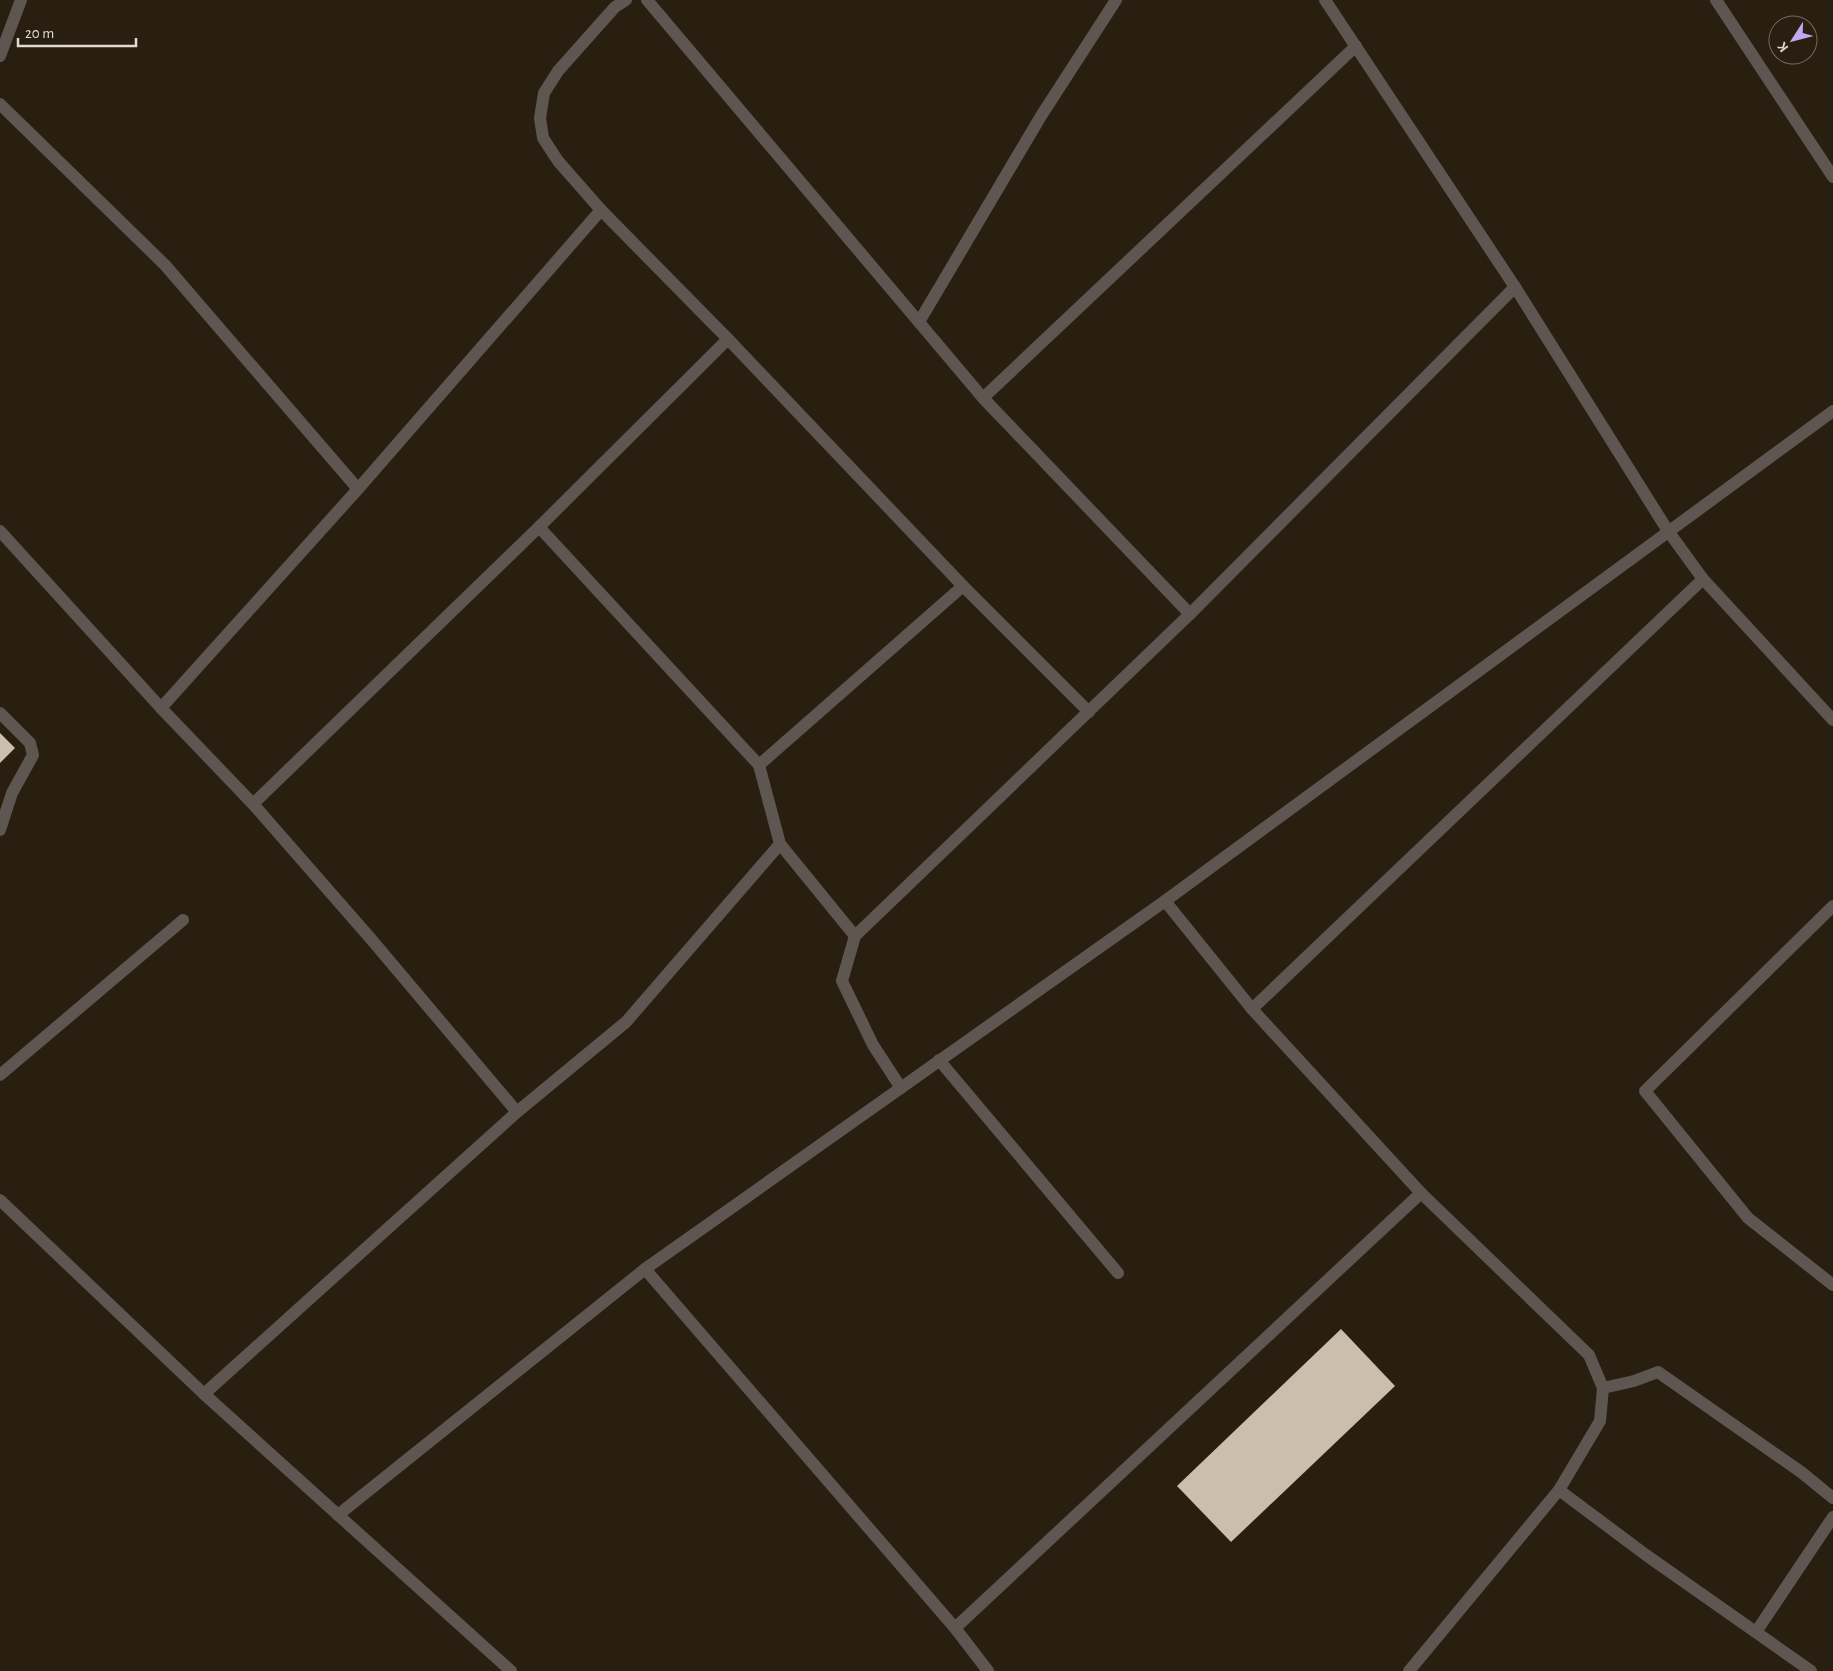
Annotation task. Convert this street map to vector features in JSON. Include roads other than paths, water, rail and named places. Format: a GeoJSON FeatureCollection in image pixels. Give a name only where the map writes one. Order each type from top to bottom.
{"type":"FeatureCollection","features":[{"type":"Feature","properties":{"kind":"street"},"geometry":{"type":"LineString","coordinates":[[0,56],[20,0]]}},
{"type":"Feature","properties":{"kind":"street"},"geometry":{"type":"LineString","coordinates":[[626,0],[615,7],[558,71],[544,92],[540,118],[543,138],[558,160],[601,210],[728,339],[963,586],[1089,712]]}},
{"type":"Feature","properties":{"kind":"street"},"geometry":{"type":"LineString","coordinates":[[647,0],[983,398],[1190,614]]}},
{"type":"Feature","properties":{"kind":"street"},"geometry":{"type":"LineString","coordinates":[[919,322],[1041,116],[1116,0]]}},
{"type":"Feature","properties":{"kind":"street"},"geometry":{"type":"LineString","coordinates":[[1326,0],[1515,286],[1668,531],[1703,579],[1833,720]]}},
{"type":"Feature","properties":{"kind":"street"},"geometry":{"type":"LineString","coordinates":[[1716,0],[1833,177]]}},
{"type":"Feature","properties":{"kind":"street"},"geometry":{"type":"LineString","coordinates":[[983,398],[1356,46]]}},
{"type":"Feature","properties":{"kind":"street"},"geometry":{"type":"LineString","coordinates":[[0,104],[165,265],[358,489]]}},
{"type":"Feature","properties":{"kind":"street"},"geometry":{"type":"LineString","coordinates":[[160,708],[358,489],[601,210]]}},
{"type":"Feature","properties":{"kind":"street"},"geometry":{"type":"LineString","coordinates":[[901,1088],[872,1045],[842,980],[855,936],[1190,614],[1515,286]]}},
{"type":"Feature","properties":{"kind":"street"},"geometry":{"type":"LineString","coordinates":[[253,804],[539,527],[728,339]]}},
{"type":"Feature","properties":{"kind":"street"},"geometry":{"type":"LineString","coordinates":[[338,1515],[645,1269],[1165,901],[1833,411]]}},
{"type":"Feature","properties":{"kind":"street"},"geometry":{"type":"LineString","coordinates":[[539,527],[758,765],[780,844],[855,936]]}},
{"type":"Feature","properties":{"kind":"street"},"geometry":{"type":"LineString","coordinates":[[0,531],[160,708],[253,804],[371,938],[517,1112]]}},
{"type":"Feature","properties":{"kind":"street"},"geometry":{"type":"LineString","coordinates":[[1252,1009],[1703,579]]}},
{"type":"Feature","properties":{"kind":"street"},"geometry":{"type":"LineString","coordinates":[[758,765],[963,586]]}},
{"type":"Feature","properties":{"kind":"street"},"geometry":{"type":"LineString","coordinates":[[0,712],[30,743],[33,755],[12,793],[0,830]]}},
{"type":"Feature","properties":{"kind":"street"},"geometry":{"type":"LineString","coordinates":[[204,1394],[517,1112],[626,1022],[780,844]]}},
{"type":"Feature","properties":{"kind":"street"},"geometry":{"type":"LineString","coordinates":[[1165,901],[1252,1009],[1421,1193],[1589,1355],[1603,1388],[1600,1421],[1559,1490],[1409,1671]]}},
{"type":"Feature","properties":{"kind":"street"},"geometry":{"type":"LineString","coordinates":[[1833,906],[1645,1091],[1748,1218],[1833,1285]]}},
{"type":"Feature","properties":{"kind":"street"},"geometry":{"type":"LineString","coordinates":[[0,1075],[183,920]]}},
{"type":"Feature","properties":{"kind":"street"},"geometry":{"type":"LineString","coordinates":[[939,1060],[1118,1273]]}},
{"type":"Feature","properties":{"kind":"street"},"geometry":{"type":"LineString","coordinates":[[955,1628],[1421,1193]]}},
{"type":"Feature","properties":{"kind":"street"},"geometry":{"type":"LineString","coordinates":[[0,1200],[204,1394],[511,1671]]}},
{"type":"Feature","properties":{"kind":"street"},"geometry":{"type":"LineString","coordinates":[[645,1269],[955,1628],[988,1671]]}},
{"type":"Feature","properties":{"kind":"street"},"geometry":{"type":"LineString","coordinates":[[1603,1388],[1634,1381],[1658,1372],[1801,1472],[1833,1498]]}},
{"type":"Feature","properties":{"kind":"street"},"geometry":{"type":"LineString","coordinates":[[1559,1490],[1646,1555],[1811,1671]]}},
{"type":"Feature","properties":{"kind":"street"},"geometry":{"type":"LineString","coordinates":[[1756,1632],[1833,1518]]}}]}
